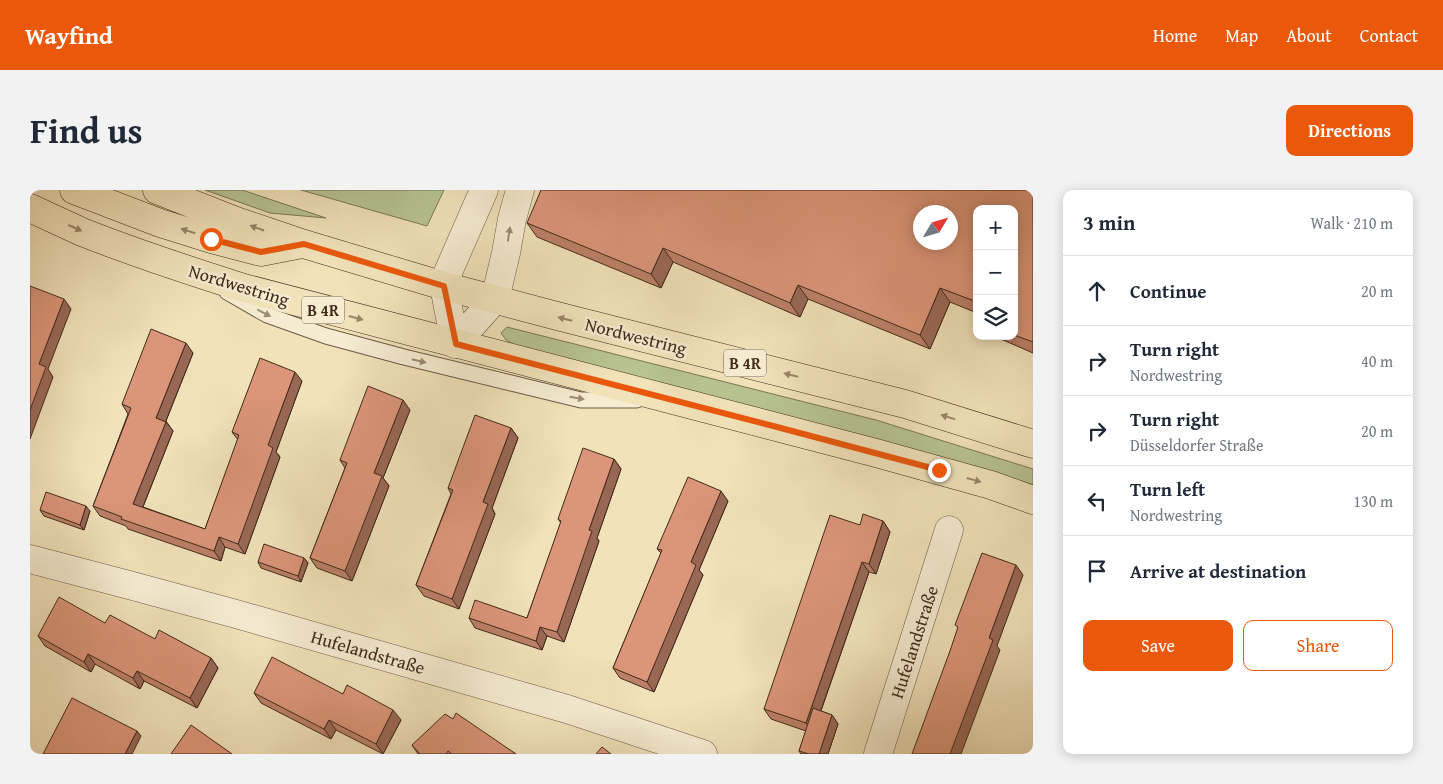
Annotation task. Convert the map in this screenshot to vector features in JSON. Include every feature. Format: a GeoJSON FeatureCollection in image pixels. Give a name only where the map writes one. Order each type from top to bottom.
{"type":"FeatureCollection","features":[{"type":"Feature","properties":{"kind":"main road"},"geometry":{"type":"LineString","coordinates":[[74,190],[160,223],[261,252],[304,244]]}},
{"type":"Feature","properties":{"kind":"main road","name":"Nordwestring"},"geometry":{"type":"LineString","coordinates":[[157,190],[304,244],[444,286],[905,404],[1033,444]]}},
{"type":"Feature","properties":{"kind":"main road","name":"Nordwestring"},"geometry":{"type":"LineString","coordinates":[[30,208],[82,232],[191,272],[284,300],[931,468],[1033,500]]}},
{"type":"Feature","properties":{"kind":"street"},"geometry":{"type":"LineString","coordinates":[[456,344],[444,286],[449,270],[484,190]]}},
{"type":"Feature","properties":{"kind":"street"},"geometry":{"type":"LineString","coordinates":[[456,344],[495,299],[520,190]]}},
{"type":"Feature","properties":{"kind":"street","name":"Hufelandstraße"},"geometry":{"type":"LineString","coordinates":[[878,754],[949,530]]}},
{"type":"Feature","properties":{"kind":"street","name":"Hufelandstraße"},"geometry":{"type":"LineString","coordinates":[[30,559],[218,609],[557,706],[696,753]]}},
{"type":"Feature","properties":{"kind":"lane"},"geometry":{"type":"LineString","coordinates":[[191,272],[267,315],[326,336],[404,357],[581,400],[673,400]]}},
{"type":"Feature","properties":{"kind":"green space"},"geometry":{"type":"Polygon","coordinates":[[[205,190],[242,190],[326,218],[270,213],[205,190]]]}},
{"type":"Feature","properties":{"kind":"green space"},"geometry":{"type":"Polygon","coordinates":[[[301,190],[444,190],[427,226],[301,190]]]}},
{"type":"Feature","properties":{"kind":"green space"},"geometry":{"type":"Polygon","coordinates":[[[507,327],[876,420],[1033,469],[1033,491],[520,348],[506,340],[501,333],[507,327]]]}},
{"type":"Feature","properties":{"kind":"building"},"geometry":{"type":"Polygon","coordinates":[[[541,190],[1033,190],[1033,342],[1018,336],[1018,205],[973,205],[973,300],[940,288],[920,335],[798,285],[790,303],[663,248],[651,274],[527,223],[541,190]]]}},
{"type":"Feature","properties":{"kind":"building"},"geometry":{"type":"Polygon","coordinates":[[[30,286],[64,299],[39,364],[46,367],[30,410],[30,286]]]}},
{"type":"Feature","properties":{"kind":"building"},"geometry":{"type":"Polygon","coordinates":[[[151,329],[186,343],[156,418],[166,422],[133,504],[205,529],[239,435],[232,432],[260,358],[295,372],[268,445],[273,448],[238,544],[219,537],[214,551],[121,519],[122,517],[93,506],[131,408],[122,404],[151,329]]]}},
{"type":"Feature","properties":{"kind":"building"},"geometry":{"type":"Polygon","coordinates":[[[368,386],[403,400],[374,473],[382,476],[345,571],[310,558],[347,463],[340,460],[368,386]]]}},
{"type":"Feature","properties":{"kind":"building"},"geometry":{"type":"Polygon","coordinates":[[[475,415],[511,428],[483,502],[488,504],[452,599],[416,585],[453,490],[448,488],[475,415]]]}},
{"type":"Feature","properties":{"kind":"building"},"geometry":{"type":"Polygon","coordinates":[[[583,448],[614,459],[589,530],[592,531],[557,632],[540,627],[536,641],[469,618],[475,600],[527,618],[561,521],[558,519],[583,448]]]}},
{"type":"Feature","properties":{"kind":"building"},"geometry":{"type":"Polygon","coordinates":[[[688,477],[721,491],[691,562],[696,565],[647,682],[613,668],[662,550],[657,549],[688,477]]]}},
{"type":"Feature","properties":{"kind":"building"},"geometry":{"type":"Polygon","coordinates":[[[46,492],[86,506],[80,525],[40,510],[46,492]]]}},
{"type":"Feature","properties":{"kind":"building"},"geometry":{"type":"Polygon","coordinates":[[[863,514],[883,521],[869,564],[862,562],[806,723],[764,709],[830,515],[860,525],[863,514]]]}},
{"type":"Feature","properties":{"kind":"building"},"geometry":{"type":"Polygon","coordinates":[[[264,544],[304,558],[298,576],[258,562],[264,544]]]}},
{"type":"Feature","properties":{"kind":"building"},"geometry":{"type":"Polygon","coordinates":[[[982,553],[1016,565],[989,638],[993,640],[950,754],[912,754],[950,651],[958,627],[955,625],[982,553]]]}},
{"type":"Feature","properties":{"kind":"building"},"geometry":{"type":"Polygon","coordinates":[[[59,597],[105,623],[110,615],[155,639],[159,630],[211,658],[190,698],[137,671],[133,678],[88,654],[84,662],[38,636],[59,597]]]}},
{"type":"Feature","properties":{"kind":"building"},"geometry":{"type":"Polygon","coordinates":[[[272,657],[343,694],[347,685],[393,710],[376,744],[329,720],[324,729],[254,693],[272,657]]]}},
{"type":"Feature","properties":{"kind":"building"},"geometry":{"type":"Polygon","coordinates":[[[72,698],[137,731],[125,754],[43,754],[72,698]]]}},
{"type":"Feature","properties":{"kind":"building"},"geometry":{"type":"Polygon","coordinates":[[[813,708],[832,715],[819,754],[799,751],[813,708]]]}},
{"type":"Feature","properties":{"kind":"building"},"geometry":{"type":"Polygon","coordinates":[[[456,713],[516,754],[452,754],[448,751],[446,754],[420,754],[412,745],[445,714],[453,719],[456,713]]]}},
{"type":"Feature","properties":{"kind":"building"},"geometry":{"type":"Polygon","coordinates":[[[191,725],[232,754],[171,754],[191,725]]]}},
{"type":"Feature","properties":{"kind":"building"},"geometry":{"type":"Polygon","coordinates":[[[602,747],[611,754],[596,754],[602,747]]]}},
{"type":"Feature","properties":{"kind":"route"},"geometry":{"type":"LineString","coordinates":[[211,239],[261,252],[304,244],[444,286],[456,344],[939,470]]}}]}
